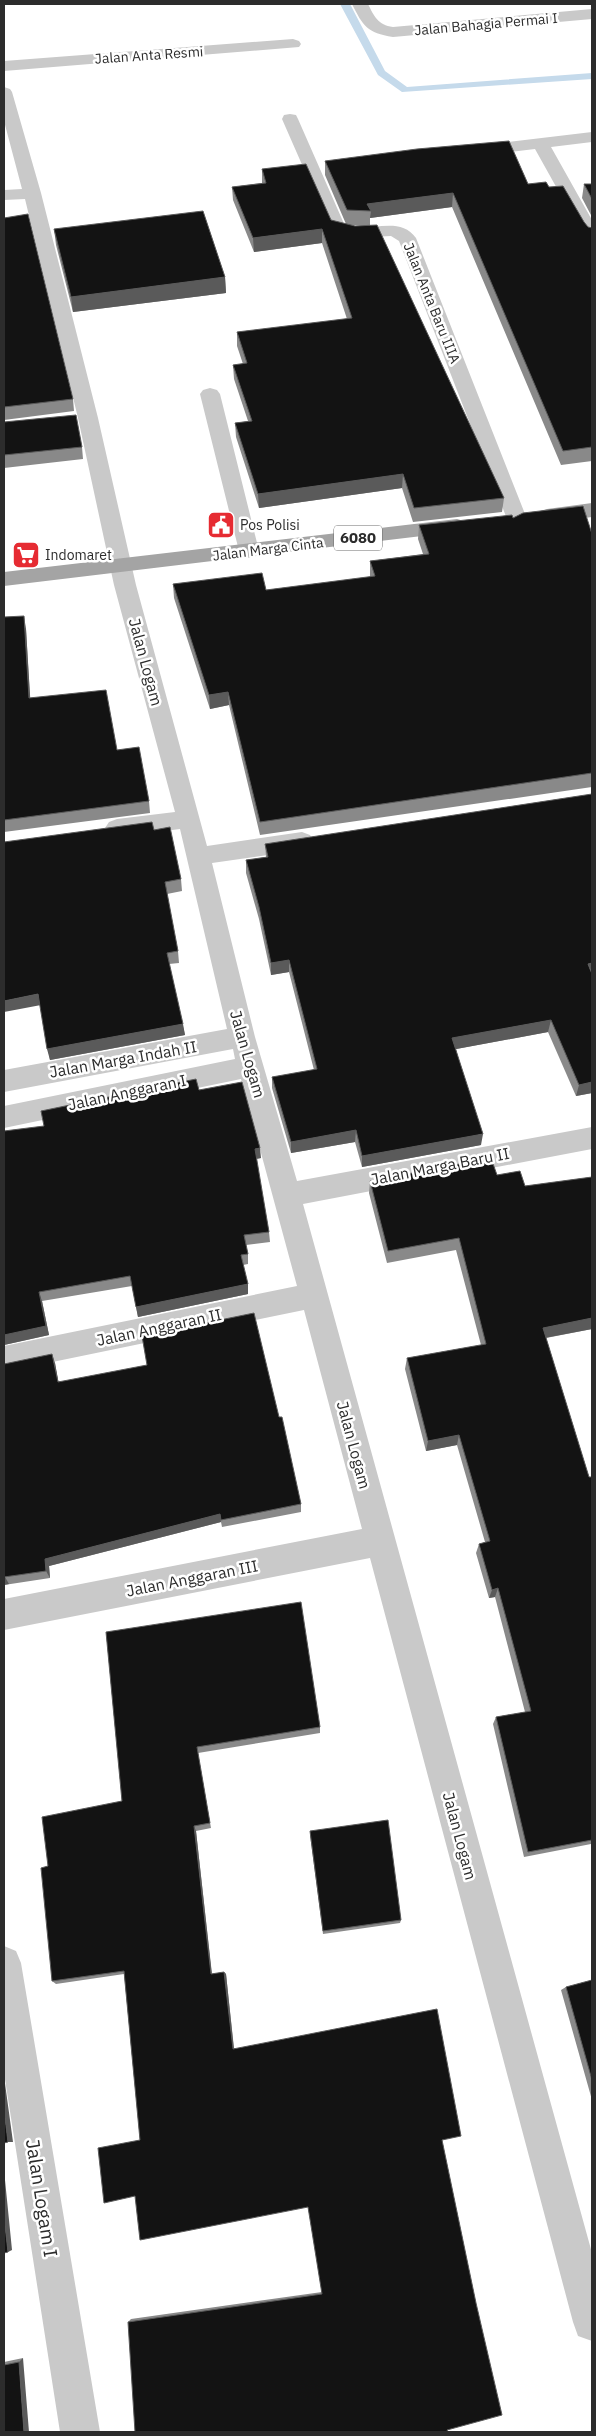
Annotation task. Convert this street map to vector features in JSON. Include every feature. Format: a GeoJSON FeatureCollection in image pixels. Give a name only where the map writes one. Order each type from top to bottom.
{"type":"FeatureCollection","features":[{"type":"Feature","properties":{"kind":"main road","name":"Jalan Marga Cinta"},"geometry":{"type":"LineString","coordinates":[[4,579],[592,510]]}},
{"type":"Feature","properties":{"kind":"street","name":"Jalan Bahagia Permai I"},"geometry":{"type":"LineString","coordinates":[[360,4],[372,27],[380,31],[393,32],[592,14]]}},
{"type":"Feature","properties":{"kind":"street","name":"Jalan Anta Resmi"},"geometry":{"type":"LineString","coordinates":[[4,66],[294,44]]}},
{"type":"Feature","properties":{"kind":"street","name":"Jalan Logam"},"geometry":{"type":"LineString","coordinates":[[4,92],[32,193],[79,419],[188,819],[242,1037],[287,1195],[379,1542],[592,2322]]}},
{"type":"Feature","properties":{"kind":"street","name":"Jalan Anta Baru IIIA"},"geometry":{"type":"LineString","coordinates":[[290,119],[338,229],[350,233],[393,230],[402,232],[407,238],[498,522]]}},
{"type":"Feature","properties":{"kind":"street"},"geometry":{"type":"LineString","coordinates":[[462,153],[592,137]]}},
{"type":"Feature","properties":{"kind":"street"},"geometry":{"type":"LineString","coordinates":[[540,143],[592,235]]}},
{"type":"Feature","properties":{"kind":"street"},"geometry":{"type":"LineString","coordinates":[[4,195],[32,193]]}},
{"type":"Feature","properties":{"kind":"street"},"geometry":{"type":"LineString","coordinates":[[210,394],[248,551]]}},
{"type":"Feature","properties":{"kind":"street"},"geometry":{"type":"LineString","coordinates":[[98,830],[188,819]]}},
{"type":"Feature","properties":{"kind":"street"},"geometry":{"type":"LineString","coordinates":[[197,856],[319,838]]}},
{"type":"Feature","properties":{"kind":"street","name":"Jalan Marga Indah II"},"geometry":{"type":"LineString","coordinates":[[4,1080],[242,1037]]}},
{"type":"Feature","properties":{"kind":"street","name":"Jalan Anggaran I"},"geometry":{"type":"LineString","coordinates":[[4,1117],[251,1066]]}},
{"type":"Feature","properties":{"kind":"street","name":"Jalan Marga Baru II"},"geometry":{"type":"LineString","coordinates":[[287,1195],[592,1138]]}},
{"type":"Feature","properties":{"kind":"street","name":"Jalan Anggaran II"},"geometry":{"type":"LineString","coordinates":[[4,1359],[314,1295]]}},
{"type":"Feature","properties":{"kind":"street","name":"Jalan Anggaran III"},"geometry":{"type":"LineString","coordinates":[[4,1615],[379,1542]]}},
{"type":"Feature","properties":{"kind":"street","name":"Jalan Logam I"},"geometry":{"type":"LineString","coordinates":[[4,1963],[80,2432]]}},
{"type":"Feature","properties":{"kind":"building"},"geometry":{"type":"Polygon","coordinates":[[[509,141],[528,184],[546,182],[549,187],[563,186],[584,222],[588,227],[592,228],[592,447],[563,451],[453,193],[367,204],[371,211],[347,210],[325,161],[417,149],[509,141]]]}},
{"type":"Feature","properties":{"kind":"building"},"geometry":{"type":"Polygon","coordinates":[[[306,164],[331,220],[355,226],[377,225],[504,498],[414,508],[403,474],[258,494],[235,423],[252,421],[233,365],[247,363],[237,332],[352,318],[322,229],[253,238],[232,187],[266,183],[262,169],[306,164]]]}},
{"type":"Feature","properties":{"kind":"building"},"geometry":{"type":"Polygon","coordinates":[[[584,184],[592,184],[592,199],[584,184]]]}},
{"type":"Feature","properties":{"kind":"building"},"geometry":{"type":"Polygon","coordinates":[[[203,211],[225,277],[71,297],[54,229],[203,211]]]}},
{"type":"Feature","properties":{"kind":"building"},"geometry":{"type":"Polygon","coordinates":[[[28,214],[73,399],[4,407],[4,218],[28,214]]]}},
{"type":"Feature","properties":{"kind":"building"},"geometry":{"type":"Polygon","coordinates":[[[76,415],[82,447],[4,455],[4,422],[76,415]]]}},
{"type":"Feature","properties":{"kind":"building"},"geometry":{"type":"Polygon","coordinates":[[[583,506],[592,534],[592,773],[260,822],[228,692],[209,695],[173,584],[262,573],[266,590],[375,576],[370,561],[429,554],[419,525],[512,515],[513,518],[523,513],[583,506]]]}},
{"type":"Feature","properties":{"kind":"building"},"geometry":{"type":"Polygon","coordinates":[[[24,616],[29,698],[106,690],[117,750],[139,747],[149,801],[4,820],[4,617],[24,616]]]}},
{"type":"Feature","properties":{"kind":"building"},"geometry":{"type":"Polygon","coordinates":[[[592,794],[592,963],[588,964],[592,974],[592,1082],[579,1085],[551,1020],[452,1038],[483,1134],[362,1156],[356,1130],[291,1142],[272,1077],[317,1069],[289,960],[271,963],[259,907],[246,860],[268,857],[265,844],[592,794]]]}},
{"type":"Feature","properties":{"kind":"building"},"geometry":{"type":"Polygon","coordinates":[[[152,822],[154,830],[170,827],[181,879],[165,882],[178,951],[167,953],[183,1024],[47,1049],[38,994],[4,1001],[4,842],[152,822]]]}},
{"type":"Feature","properties":{"kind":"building"},"geometry":{"type":"Polygon","coordinates":[[[196,1079],[199,1090],[242,1082],[260,1148],[255,1149],[269,1232],[244,1235],[248,1254],[241,1255],[248,1284],[136,1307],[130,1276],[39,1292],[46,1326],[4,1335],[4,1131],[44,1126],[41,1111],[196,1079]]]}},
{"type":"Feature","properties":{"kind":"building"},"geometry":{"type":"Polygon","coordinates":[[[491,1158],[497,1175],[520,1171],[525,1186],[592,1177],[592,1318],[543,1328],[589,1477],[592,1477],[592,1840],[528,1852],[496,1717],[531,1711],[498,1588],[492,1590],[479,1544],[490,1541],[459,1435],[428,1441],[407,1358],[486,1344],[459,1238],[388,1251],[370,1181],[491,1158]]]}},
{"type":"Feature","properties":{"kind":"building"},"geometry":{"type":"Polygon","coordinates":[[[254,1313],[279,1417],[282,1417],[301,1504],[221,1520],[220,1514],[45,1559],[46,1571],[4,1577],[4,1364],[52,1354],[58,1382],[147,1365],[142,1336],[254,1313]]]}},
{"type":"Feature","properties":{"kind":"building"},"geometry":{"type":"Polygon","coordinates":[[[301,1602],[320,1727],[197,1747],[210,1823],[194,1826],[211,1974],[224,1972],[233,2049],[437,2009],[461,2136],[442,2140],[476,2303],[502,2415],[447,2430],[448,2432],[135,2432],[128,2322],[322,2294],[308,2207],[140,2240],[135,2196],[104,2203],[98,2148],[140,2140],[124,1971],[52,1981],[41,1868],[48,1866],[42,1817],[122,1801],[106,1632],[301,1602]]]}},
{"type":"Feature","properties":{"kind":"building"},"geometry":{"type":"Polygon","coordinates":[[[388,1820],[401,1920],[323,1931],[310,1831],[388,1820]]]}},
{"type":"Feature","properties":{"kind":"building"},"geometry":{"type":"Polygon","coordinates":[[[592,1980],[592,2080],[566,1987],[592,1980]]]}},
{"type":"Feature","properties":{"kind":"building"},"geometry":{"type":"Polygon","coordinates":[[[4,2109],[8,2142],[4,2143],[4,2109]]]}},
{"type":"Feature","properties":{"kind":"building"},"geometry":{"type":"Polygon","coordinates":[[[4,2216],[8,2252],[4,2253],[4,2216]]]}},
{"type":"Feature","properties":{"kind":"building"},"geometry":{"type":"Polygon","coordinates":[[[19,2362],[24,2432],[4,2432],[4,2365],[19,2362]]]}},
{"type":"Feature","properties":{"kind":"waterway"},"geometry":{"type":"LineString","coordinates":[[345,4],[381,73],[405,90],[592,76]]}},
{"type":"Feature","properties":{"kind":"place","name":"Pos Polisi"},"geometry":{"type":"Point","coordinates":[221,525]}},
{"type":"Feature","properties":{"kind":"place","name":"Indomaret"},"geometry":{"type":"Point","coordinates":[26,555]}}]}
